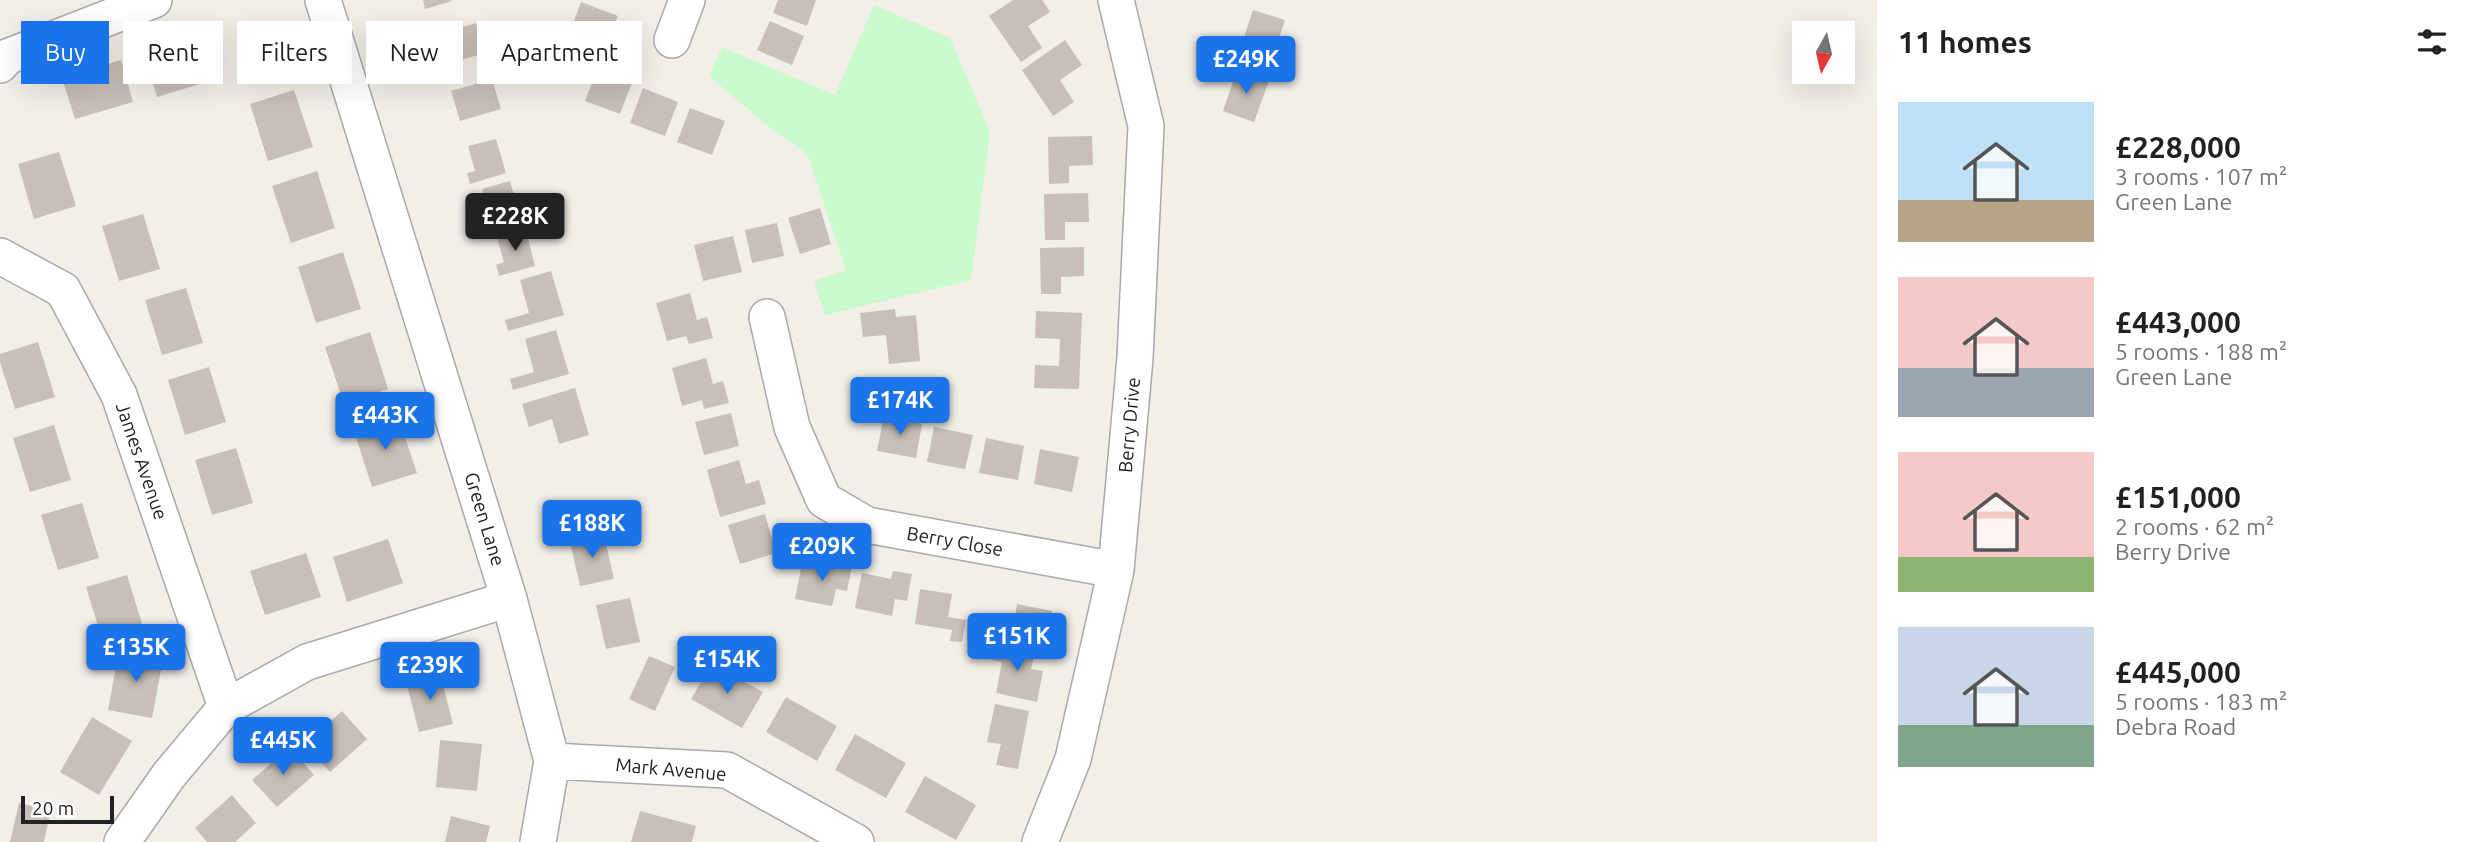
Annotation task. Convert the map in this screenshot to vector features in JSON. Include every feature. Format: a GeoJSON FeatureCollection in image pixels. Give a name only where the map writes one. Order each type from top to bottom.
{"type":"FeatureCollection","features":[{"type":"Feature","properties":{"kind":"street"},"geometry":{"type":"LineString","coordinates":[[0,65],[7,57],[154,0]]}},
{"type":"Feature","properties":{"kind":"street","name":"Green Lane"},"geometry":{"type":"LineString","coordinates":[[323,0],[509,599],[552,761],[538,842]]}},
{"type":"Feature","properties":{"kind":"street"},"geometry":{"type":"LineString","coordinates":[[672,40],[687,0]]}},
{"type":"Feature","properties":{"kind":"street","name":"Berry Drive"},"geometry":{"type":"LineString","coordinates":[[1040,842],[1073,760],[1116,570],[1135,358],[1146,126],[1116,0]]}},
{"type":"Feature","properties":{"kind":"street","name":"James Avenue"},"geometry":{"type":"LineString","coordinates":[[0,256],[63,290],[119,395],[226,706]]}},
{"type":"Feature","properties":{"kind":"street","name":"Berry Close"},"geometry":{"type":"LineString","coordinates":[[767,317],[792,427],[824,500],[867,525],[1116,570]]}},
{"type":"Feature","properties":{"kind":"street"},"geometry":{"type":"LineString","coordinates":[[122,842],[169,775],[226,706],[307,662],[509,599]]}},
{"type":"Feature","properties":{"kind":"street","name":"Mark Avenue"},"geometry":{"type":"LineString","coordinates":[[552,761],[727,770],[856,842]]}},
{"type":"Feature","properties":{"kind":"green space"},"geometry":{"type":"Polygon","coordinates":[[[874,5],[950,38],[990,131],[971,280],[825,315],[814,281],[846,270],[807,154],[769,127],[709,76],[722,47],[835,95],[874,5]]]}},
{"type":"Feature","properties":{"kind":"building"},"geometry":{"type":"Polygon","coordinates":[[[423,0],[452,0],[452,1],[425,9],[423,0]]]}},
{"type":"Feature","properties":{"kind":"building"},"geometry":{"type":"Polygon","coordinates":[[[778,0],[816,0],[807,26],[773,13],[778,0]]]}},
{"type":"Feature","properties":{"kind":"building"},"geometry":{"type":"Polygon","coordinates":[[[1013,0],[1042,0],[1050,12],[1028,26],[1042,48],[1021,62],[989,16],[1013,0]]]}},
{"type":"Feature","properties":{"kind":"building"},"geometry":{"type":"Polygon","coordinates":[[[581,2],[618,16],[616,21],[574,21],[581,2]]]}},
{"type":"Feature","properties":{"kind":"building"},"geometry":{"type":"Polygon","coordinates":[[[1253,10],[1285,20],[1270,66],[1238,55],[1253,10]]]}},
{"type":"Feature","properties":{"kind":"building"},"geometry":{"type":"Polygon","coordinates":[[[770,21],[804,36],[792,65],[757,50],[770,21]]]}},
{"type":"Feature","properties":{"kind":"building"},"geometry":{"type":"Polygon","coordinates":[[[476,23],[477,26],[477,55],[463,59],[463,27],[476,23]]]}},
{"type":"Feature","properties":{"kind":"building"},"geometry":{"type":"Polygon","coordinates":[[[1065,40],[1082,65],[1060,80],[1074,102],[1053,116],[1022,70],[1065,40]]]}},
{"type":"Feature","properties":{"kind":"building"},"geometry":{"type":"Polygon","coordinates":[[[121,60],[123,84],[128,84],[133,102],[75,119],[64,84],[109,84],[109,64],[121,60]]]}},
{"type":"Feature","properties":{"kind":"building"},"geometry":{"type":"Polygon","coordinates":[[[1237,70],[1269,81],[1254,122],[1223,111],[1237,70]]]}},
{"type":"Feature","properties":{"kind":"building"},"geometry":{"type":"Polygon","coordinates":[[[477,83],[494,84],[501,109],[460,121],[451,91],[477,83]]]}},
{"type":"Feature","properties":{"kind":"building"},"geometry":{"type":"Polygon","coordinates":[[[153,84],[200,84],[157,97],[153,84]]]}},
{"type":"Feature","properties":{"kind":"building"},"geometry":{"type":"Polygon","coordinates":[[[592,84],[631,84],[620,114],[585,101],[592,84]]]}},
{"type":"Feature","properties":{"kind":"building"},"geometry":{"type":"Polygon","coordinates":[[[643,88],[678,102],[665,136],[630,123],[643,88]]]}},
{"type":"Feature","properties":{"kind":"building"},"geometry":{"type":"Polygon","coordinates":[[[294,90],[313,147],[268,161],[250,104],[294,90]]]}},
{"type":"Feature","properties":{"kind":"building"},"geometry":{"type":"Polygon","coordinates":[[[690,108],[725,121],[712,155],[677,142],[690,108]]]}},
{"type":"Feature","properties":{"kind":"building"},"geometry":{"type":"Polygon","coordinates":[[[1092,136],[1093,165],[1069,166],[1069,183],[1049,184],[1048,137],[1092,136]]]}},
{"type":"Feature","properties":{"kind":"building"},"geometry":{"type":"Polygon","coordinates":[[[496,139],[506,173],[470,184],[467,173],[475,171],[468,146],[496,139]]]}},
{"type":"Feature","properties":{"kind":"building"},"geometry":{"type":"Polygon","coordinates":[[[59,152],[76,206],[34,219],[18,164],[59,152]]]}},
{"type":"Feature","properties":{"kind":"building"},"geometry":{"type":"Polygon","coordinates":[[[317,171],[335,228],[291,243],[272,186],[317,171]]]}},
{"type":"Feature","properties":{"kind":"building"},"geometry":{"type":"Polygon","coordinates":[[[510,181],[520,217],[484,227],[481,216],[489,213],[482,189],[510,181]]]}},
{"type":"Feature","properties":{"kind":"building"},"geometry":{"type":"Polygon","coordinates":[[[1088,193],[1089,222],[1065,222],[1065,240],[1045,240],[1044,194],[1088,193]]]}},
{"type":"Feature","properties":{"kind":"building"},"geometry":{"type":"Polygon","coordinates":[[[820,208],[831,244],[800,254],[788,218],[820,208]]]}},
{"type":"Feature","properties":{"kind":"building"},"geometry":{"type":"Polygon","coordinates":[[[143,214],[160,269],[119,281],[102,226],[143,214]]]}},
{"type":"Feature","properties":{"kind":"building"},"geometry":{"type":"Polygon","coordinates":[[[777,223],[784,256],[752,263],[745,230],[777,223]]]}},
{"type":"Feature","properties":{"kind":"building"},"geometry":{"type":"Polygon","coordinates":[[[526,230],[535,266],[499,276],[496,265],[504,262],[497,238],[526,230]]]}},
{"type":"Feature","properties":{"kind":"building"},"geometry":{"type":"Polygon","coordinates":[[[733,236],[742,272],[703,281],[694,245],[733,236]]]}},
{"type":"Feature","properties":{"kind":"building"},"geometry":{"type":"Polygon","coordinates":[[[1084,247],[1084,276],[1061,277],[1061,294],[1041,294],[1040,248],[1084,247]]]}},
{"type":"Feature","properties":{"kind":"building"},"geometry":{"type":"Polygon","coordinates":[[[343,252],[361,309],[316,323],[298,267],[343,252]]]}},
{"type":"Feature","properties":{"kind":"building"},"geometry":{"type":"Polygon","coordinates":[[[551,271],[564,315],[508,331],[505,320],[529,313],[520,280],[551,271]]]}},
{"type":"Feature","properties":{"kind":"building"},"geometry":{"type":"Polygon","coordinates":[[[186,288],[203,343],[162,355],[145,300],[186,288]]]}},
{"type":"Feature","properties":{"kind":"building"},"geometry":{"type":"Polygon","coordinates":[[[690,293],[697,320],[707,317],[713,338],[689,344],[686,336],[667,341],[656,303],[690,293]]]}},
{"type":"Feature","properties":{"kind":"building"},"geometry":{"type":"Polygon","coordinates":[[[895,309],[896,317],[916,315],[920,361],[889,364],[886,335],[863,337],[860,313],[895,309]]]}},
{"type":"Feature","properties":{"kind":"building"},"geometry":{"type":"Polygon","coordinates":[[[1036,311],[1082,313],[1079,389],[1034,388],[1035,365],[1059,366],[1060,339],[1035,338],[1036,311]]]}},
{"type":"Feature","properties":{"kind":"building"},"geometry":{"type":"Polygon","coordinates":[[[556,330],[569,374],[513,390],[510,379],[534,372],[525,339],[556,330]]]}},
{"type":"Feature","properties":{"kind":"building"},"geometry":{"type":"Polygon","coordinates":[[[370,332],[388,389],[344,404],[325,347],[370,332]]]}},
{"type":"Feature","properties":{"kind":"building"},"geometry":{"type":"Polygon","coordinates":[[[38,342],[55,397],[15,409],[0,362],[0,354],[38,342]]]}},
{"type":"Feature","properties":{"kind":"building"},"geometry":{"type":"Polygon","coordinates":[[[706,358],[713,384],[723,381],[729,403],[704,409],[702,400],[682,406],[672,368],[706,358]]]}},
{"type":"Feature","properties":{"kind":"building"},"geometry":{"type":"Polygon","coordinates":[[[209,367],[226,422],[185,435],[168,380],[209,367]]]}},
{"type":"Feature","properties":{"kind":"building"},"geometry":{"type":"Polygon","coordinates":[[[575,388],[589,435],[559,444],[552,419],[529,427],[522,404],[575,388]]]}},
{"type":"Feature","properties":{"kind":"building"},"geometry":{"type":"Polygon","coordinates":[[[731,413],[739,446],[704,455],[695,422],[731,413]]]}},
{"type":"Feature","properties":{"kind":"building"},"geometry":{"type":"Polygon","coordinates":[[[884,416],[922,424],[916,458],[877,451],[884,416]]]}},
{"type":"Feature","properties":{"kind":"building"},"geometry":{"type":"Polygon","coordinates":[[[398,417],[417,473],[372,487],[354,431],[398,417]]]}},
{"type":"Feature","properties":{"kind":"building"},"geometry":{"type":"Polygon","coordinates":[[[54,425],[71,480],[30,492],[13,438],[54,425]]]}},
{"type":"Feature","properties":{"kind":"building"},"geometry":{"type":"Polygon","coordinates":[[[934,427],[973,435],[965,469],[927,462],[934,427]]]}},
{"type":"Feature","properties":{"kind":"building"},"geometry":{"type":"Polygon","coordinates":[[[986,438],[1024,446],[1018,480],[979,473],[986,438]]]}},
{"type":"Feature","properties":{"kind":"building"},"geometry":{"type":"Polygon","coordinates":[[[236,448],[253,503],[212,515],[195,460],[236,448]]]}},
{"type":"Feature","properties":{"kind":"building"},"geometry":{"type":"Polygon","coordinates":[[[1040,449],[1079,457],[1072,492],[1034,484],[1040,449]]]}},
{"type":"Feature","properties":{"kind":"building"},"geometry":{"type":"Polygon","coordinates":[[[739,460],[746,484],[759,480],[766,504],[720,517],[707,470],[739,460]]]}},
{"type":"Feature","properties":{"kind":"building"},"geometry":{"type":"Polygon","coordinates":[[[82,503],[99,558],[58,570],[41,515],[82,503]]]}},
{"type":"Feature","properties":{"kind":"building"},"geometry":{"type":"Polygon","coordinates":[[[765,514],[776,553],[740,564],[728,525],[765,514]]]}},
{"type":"Feature","properties":{"kind":"building"},"geometry":{"type":"Polygon","coordinates":[[[604,535],[614,579],[580,586],[570,542],[604,535]]]}},
{"type":"Feature","properties":{"kind":"building"},"geometry":{"type":"Polygon","coordinates":[[[388,539],[403,583],[347,602],[333,557],[388,539]]]}},
{"type":"Feature","properties":{"kind":"building"},"geometry":{"type":"Polygon","coordinates":[[[306,553],[321,597],[265,615],[250,571],[306,553]]]}},
{"type":"Feature","properties":{"kind":"building"},"geometry":{"type":"Polygon","coordinates":[[[833,561],[852,565],[847,591],[836,589],[832,606],[795,599],[802,563],[832,569],[833,561]]]}},
{"type":"Feature","properties":{"kind":"building"},"geometry":{"type":"Polygon","coordinates":[[[893,571],[912,574],[907,601],[895,599],[892,616],[855,608],[862,573],[891,579],[893,571]]]}},
{"type":"Feature","properties":{"kind":"building"},"geometry":{"type":"Polygon","coordinates":[[[127,575],[144,630],[103,642],[86,587],[127,575]]]}},
{"type":"Feature","properties":{"kind":"building"},"geometry":{"type":"Polygon","coordinates":[[[920,589],[952,594],[948,617],[966,620],[962,642],[950,641],[952,630],[915,624],[920,589]]]}},
{"type":"Feature","properties":{"kind":"building"},"geometry":{"type":"Polygon","coordinates":[[[630,598],[640,642],[606,649],[596,605],[630,598]]]}},
{"type":"Feature","properties":{"kind":"building"},"geometry":{"type":"Polygon","coordinates":[[[1017,604],[1052,611],[1047,642],[1012,635],[1017,604]]]}},
{"type":"Feature","properties":{"kind":"building"},"geometry":{"type":"Polygon","coordinates":[[[995,644],[1035,652],[1031,669],[1043,671],[1037,702],[996,693],[1002,662],[991,660],[995,644]]]}},
{"type":"Feature","properties":{"kind":"building"},"geometry":{"type":"Polygon","coordinates":[[[119,651],[163,659],[152,718],[108,710],[119,651]]]}},
{"type":"Feature","properties":{"kind":"building"},"geometry":{"type":"Polygon","coordinates":[[[649,656],[675,667],[655,711],[629,699],[649,656]]]}},
{"type":"Feature","properties":{"kind":"building"},"geometry":{"type":"Polygon","coordinates":[[[712,664],[763,692],[742,728],[691,699],[712,664]]]}},
{"type":"Feature","properties":{"kind":"building"},"geometry":{"type":"Polygon","coordinates":[[[440,673],[453,724],[419,732],[406,681],[440,673]]]}},
{"type":"Feature","properties":{"kind":"building"},"geometry":{"type":"Polygon","coordinates":[[[786,697],[837,726],[817,761],[766,732],[786,697]]]}},
{"type":"Feature","properties":{"kind":"building"},"geometry":{"type":"Polygon","coordinates":[[[995,704],[1029,711],[1018,769],[996,765],[1001,744],[987,742],[995,704]]]}},
{"type":"Feature","properties":{"kind":"building"},"geometry":{"type":"Polygon","coordinates":[[[342,711],[367,739],[330,772],[305,744],[342,711]]]}},
{"type":"Feature","properties":{"kind":"building"},"geometry":{"type":"Polygon","coordinates":[[[92,717],[132,741],[99,795],[60,772],[92,717]]]}},
{"type":"Feature","properties":{"kind":"building"},"geometry":{"type":"Polygon","coordinates":[[[855,734],[906,763],[886,798],[835,770],[855,734]]]}},
{"type":"Feature","properties":{"kind":"building"},"geometry":{"type":"Polygon","coordinates":[[[440,740],[482,744],[477,791],[436,787],[440,740]]]}},
{"type":"Feature","properties":{"kind":"building"},"geometry":{"type":"Polygon","coordinates":[[[290,747],[314,775],[277,807],[252,780],[290,747]]]}},
{"type":"Feature","properties":{"kind":"building"},"geometry":{"type":"Polygon","coordinates":[[[925,776],[976,805],[956,840],[905,812],[925,776]]]}},
{"type":"Feature","properties":{"kind":"building"},"geometry":{"type":"Polygon","coordinates":[[[232,795],[256,823],[235,842],[207,842],[195,828],[232,795]]]}},
{"type":"Feature","properties":{"kind":"building"},"geometry":{"type":"Polygon","coordinates":[[[19,803],[51,810],[44,842],[10,842],[19,803]]]}},
{"type":"Feature","properties":{"kind":"building"},"geometry":{"type":"Polygon","coordinates":[[[640,811],[696,826],[692,842],[631,842],[640,811]]]}},
{"type":"Feature","properties":{"kind":"building"},"geometry":{"type":"Polygon","coordinates":[[[451,816],[490,826],[486,842],[445,842],[451,816]]]}}]}
